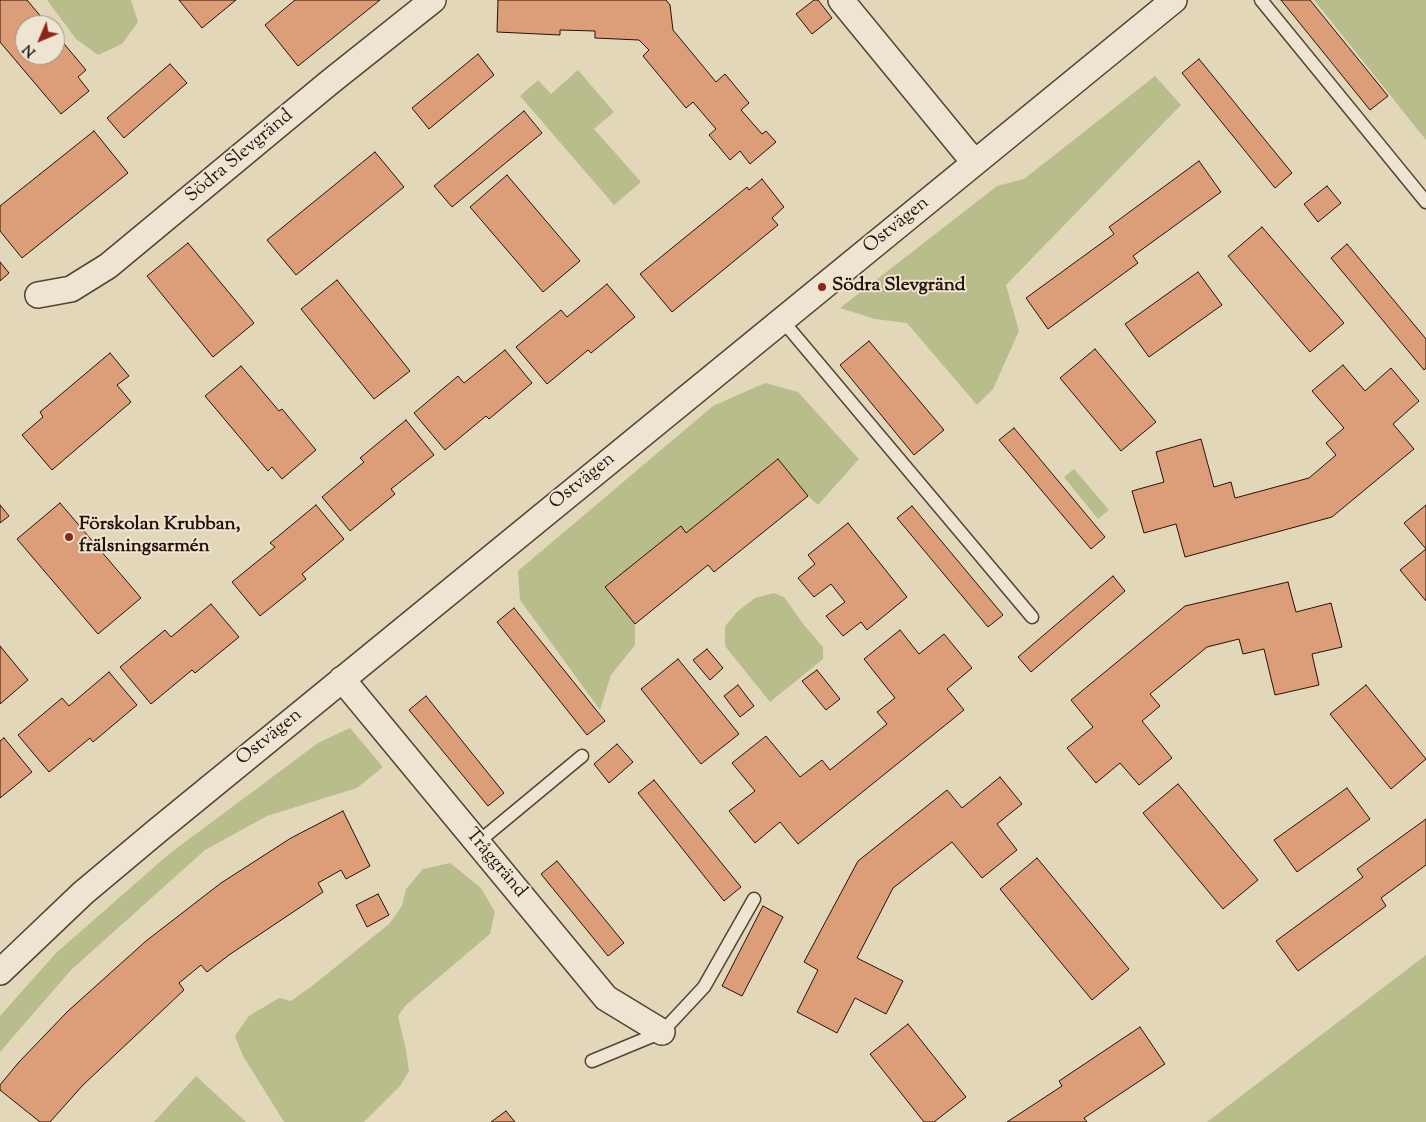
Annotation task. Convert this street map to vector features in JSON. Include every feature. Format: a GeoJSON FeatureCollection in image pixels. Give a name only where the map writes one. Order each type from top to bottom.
{"type":"FeatureCollection","features":[{"type":"Feature","properties":{"kind":"street","name":"Södra Slevgränd"},"geometry":{"type":"LineString","coordinates":[[38,295],[71,289],[108,266],[432,0]]}},
{"type":"Feature","properties":{"kind":"street"},"geometry":{"type":"LineString","coordinates":[[841,0],[974,162]]}},
{"type":"Feature","properties":{"kind":"street","name":"Ostvägen"},"geometry":{"type":"LineString","coordinates":[[0,972],[83,893],[342,679],[1174,0]]}},
{"type":"Feature","properties":{"kind":"street","name":"Tråggränd"},"geometry":{"type":"LineString","coordinates":[[342,679],[606,998],[662,1032]]}},
{"type":"Feature","properties":{"kind":"lane"},"geometry":{"type":"LineString","coordinates":[[1260,0],[1426,202]]}},
{"type":"Feature","properties":{"kind":"lane"},"geometry":{"type":"LineString","coordinates":[[782,320],[1032,617]]}},
{"type":"Feature","properties":{"kind":"lane"},"geometry":{"type":"LineString","coordinates":[[477,843],[582,756]]}},
{"type":"Feature","properties":{"kind":"lane"},"geometry":{"type":"LineString","coordinates":[[592,1061],[662,1032],[704,987],[754,899]]}},
{"type":"Feature","properties":{"kind":"green space"},"geometry":{"type":"Polygon","coordinates":[[[47,0],[131,0],[138,22],[122,44],[98,55],[76,39],[65,24],[65,15],[58,15],[47,0]]]}},
{"type":"Feature","properties":{"kind":"green space"},"geometry":{"type":"Polygon","coordinates":[[[1314,0],[1426,0],[1426,140],[1314,0]]]}},
{"type":"Feature","properties":{"kind":"green space"},"geometry":{"type":"Polygon","coordinates":[[[578,70],[614,112],[594,129],[641,182],[614,205],[520,96],[538,80],[551,94],[578,70]]]}},
{"type":"Feature","properties":{"kind":"green space"},"geometry":{"type":"Polygon","coordinates":[[[1155,76],[1181,105],[1006,285],[1019,331],[993,389],[977,405],[907,323],[875,319],[840,308],[997,186],[1024,179],[1155,76]]]}},
{"type":"Feature","properties":{"kind":"green space"},"geometry":{"type":"Polygon","coordinates":[[[765,383],[798,392],[859,459],[818,505],[808,496],[778,459],[686,533],[681,527],[606,587],[635,624],[635,645],[611,675],[600,710],[520,600],[518,571],[713,406],[765,383]]]}},
{"type":"Feature","properties":{"kind":"green space"},"geometry":{"type":"Polygon","coordinates":[[[1074,469],[1109,510],[1098,519],[1064,477],[1074,469]]]}},
{"type":"Feature","properties":{"kind":"green space"},"geometry":{"type":"Polygon","coordinates":[[[774,593],[784,597],[823,647],[823,659],[770,702],[725,646],[725,626],[738,611],[755,598],[774,593]]]}},
{"type":"Feature","properties":{"kind":"green space"},"geometry":{"type":"Polygon","coordinates":[[[350,728],[383,767],[357,788],[267,816],[205,850],[71,970],[0,1052],[0,1016],[56,953],[169,854],[318,743],[350,728]]]}},
{"type":"Feature","properties":{"kind":"green space"},"geometry":{"type":"Polygon","coordinates":[[[450,863],[481,888],[495,912],[490,934],[406,1005],[398,1016],[409,1071],[400,1086],[364,1122],[284,1122],[243,1056],[235,1036],[249,1016],[279,998],[291,1001],[389,924],[402,906],[406,889],[423,869],[450,863]]]}},
{"type":"Feature","properties":{"kind":"green space"},"geometry":{"type":"Polygon","coordinates":[[[1426,955],[1426,1122],[1207,1122],[1426,955]]]}},
{"type":"Feature","properties":{"kind":"green space"},"geometry":{"type":"Polygon","coordinates":[[[196,1076],[246,1122],[154,1122],[196,1076]]]}},
{"type":"Feature","properties":{"kind":"building"},"geometry":{"type":"Polygon","coordinates":[[[0,0],[27,0],[40,15],[15,15],[15,60],[0,42],[0,0]]]}},
{"type":"Feature","properties":{"kind":"building"},"geometry":{"type":"Polygon","coordinates":[[[179,0],[236,0],[202,28],[179,0]]]}},
{"type":"Feature","properties":{"kind":"building"},"geometry":{"type":"Polygon","coordinates":[[[295,0],[380,0],[298,66],[265,25],[295,0]]]}},
{"type":"Feature","properties":{"kind":"building"},"geometry":{"type":"Polygon","coordinates":[[[498,0],[666,0],[670,5],[673,30],[716,82],[725,74],[749,103],[741,110],[762,134],[766,131],[776,142],[750,164],[740,151],[730,160],[709,135],[716,129],[693,102],[686,108],[643,56],[649,50],[639,40],[595,38],[595,31],[560,30],[560,35],[497,32],[498,0]]]}},
{"type":"Feature","properties":{"kind":"building"},"geometry":{"type":"Polygon","coordinates":[[[814,0],[818,0],[832,18],[812,34],[796,14],[814,0]]]}},
{"type":"Feature","properties":{"kind":"building"},"geometry":{"type":"Polygon","coordinates":[[[1281,0],[1310,0],[1388,96],[1370,110],[1281,0]]]}},
{"type":"Feature","properties":{"kind":"building"},"geometry":{"type":"Polygon","coordinates":[[[65,45],[86,70],[78,77],[89,91],[61,114],[19,65],[65,65],[65,45]]]}},
{"type":"Feature","properties":{"kind":"building"},"geometry":{"type":"Polygon","coordinates":[[[478,54],[494,75],[429,129],[412,108],[478,54]]]}},
{"type":"Feature","properties":{"kind":"building"},"geometry":{"type":"Polygon","coordinates":[[[1199,59],[1292,173],[1275,188],[1182,73],[1199,59]]]}},
{"type":"Feature","properties":{"kind":"building"},"geometry":{"type":"Polygon","coordinates":[[[170,64],[187,83],[124,138],[107,118],[170,64]]]}},
{"type":"Feature","properties":{"kind":"building"},"geometry":{"type":"Polygon","coordinates":[[[524,111],[542,133],[452,207],[434,186],[524,111]]]}},
{"type":"Feature","properties":{"kind":"building"},"geometry":{"type":"Polygon","coordinates":[[[94,131],[128,173],[22,258],[0,231],[0,206],[94,131]]]}},
{"type":"Feature","properties":{"kind":"building"},"geometry":{"type":"Polygon","coordinates":[[[375,152],[404,187],[296,275],[267,240],[375,152]]]}},
{"type":"Feature","properties":{"kind":"building"},"geometry":{"type":"Polygon","coordinates":[[[1199,161],[1221,192],[1133,256],[1138,263],[1048,329],[1026,298],[1114,234],[1109,227],[1199,161]]]}},
{"type":"Feature","properties":{"kind":"building"},"geometry":{"type":"Polygon","coordinates":[[[507,175],[580,261],[543,292],[470,207],[507,175]]]}},
{"type":"Feature","properties":{"kind":"building"},"geometry":{"type":"Polygon","coordinates":[[[762,179],[784,207],[772,218],[778,225],[672,312],[640,274],[747,187],[749,190],[762,179]]]}},
{"type":"Feature","properties":{"kind":"building"},"geometry":{"type":"Polygon","coordinates":[[[1327,186],[1341,203],[1318,222],[1304,204],[1327,186]]]}},
{"type":"Feature","properties":{"kind":"building"},"geometry":{"type":"Polygon","coordinates":[[[1262,227],[1344,323],[1310,352],[1228,256],[1262,227]]]}},
{"type":"Feature","properties":{"kind":"building"},"geometry":{"type":"Polygon","coordinates":[[[188,243],[254,323],[213,357],[147,276],[188,243]]]}},
{"type":"Feature","properties":{"kind":"building"},"geometry":{"type":"Polygon","coordinates":[[[1347,244],[1426,339],[1426,368],[1424,370],[1331,258],[1347,244]]]}},
{"type":"Feature","properties":{"kind":"building"},"geometry":{"type":"Polygon","coordinates":[[[0,262],[9,273],[0,281],[0,262]]]}},
{"type":"Feature","properties":{"kind":"building"},"geometry":{"type":"Polygon","coordinates":[[[1198,272],[1222,305],[1149,357],[1125,324],[1198,272]]]}},
{"type":"Feature","properties":{"kind":"building"},"geometry":{"type":"Polygon","coordinates":[[[337,280],[410,371],[374,399],[301,309],[337,280]]]}},
{"type":"Feature","properties":{"kind":"building"},"geometry":{"type":"Polygon","coordinates":[[[607,284],[635,317],[591,353],[588,350],[547,384],[516,347],[561,310],[567,317],[607,284]]]}},
{"type":"Feature","properties":{"kind":"building"},"geometry":{"type":"Polygon","coordinates":[[[869,341],[944,430],[914,455],[840,365],[869,341]]]}},
{"type":"Feature","properties":{"kind":"building"},"geometry":{"type":"Polygon","coordinates":[[[1095,349],[1156,422],[1121,451],[1060,378],[1095,349]]]}},
{"type":"Feature","properties":{"kind":"building"},"geometry":{"type":"Polygon","coordinates":[[[505,350],[532,383],[489,419],[486,416],[445,450],[414,413],[458,376],[464,383],[505,350]]]}},
{"type":"Feature","properties":{"kind":"building"},"geometry":{"type":"Polygon","coordinates":[[[110,353],[129,376],[117,385],[131,402],[52,470],[22,435],[43,417],[40,412],[110,353]]]}},
{"type":"Feature","properties":{"kind":"building"},"geometry":{"type":"Polygon","coordinates":[[[1343,365],[1365,391],[1391,368],[1419,401],[1393,424],[1414,449],[1332,517],[1185,557],[1176,524],[1144,533],[1132,491],[1164,482],[1156,452],[1201,439],[1214,487],[1231,482],[1235,498],[1309,478],[1336,455],[1326,443],[1344,428],[1312,391],[1343,365]]]}},
{"type":"Feature","properties":{"kind":"building"},"geometry":{"type":"Polygon","coordinates":[[[241,366],[279,411],[282,409],[316,450],[282,479],[272,467],[268,471],[205,396],[241,366]]]}},
{"type":"Feature","properties":{"kind":"building"},"geometry":{"type":"Polygon","coordinates":[[[406,420],[434,455],[391,489],[395,494],[350,531],[322,497],[364,462],[360,458],[406,420]]]}},
{"type":"Feature","properties":{"kind":"building"},"geometry":{"type":"Polygon","coordinates":[[[1014,428],[1105,537],[1091,549],[999,440],[1014,428]]]}},
{"type":"Feature","properties":{"kind":"building"},"geometry":{"type":"Polygon","coordinates":[[[778,459],[808,496],[714,572],[708,565],[635,624],[605,587],[681,526],[686,533],[778,459]]]}},
{"type":"Feature","properties":{"kind":"building"},"geometry":{"type":"Polygon","coordinates":[[[60,503],[141,598],[98,634],[17,539],[60,503]]]}},
{"type":"Feature","properties":{"kind":"building"},"geometry":{"type":"Polygon","coordinates":[[[0,505],[9,516],[0,523],[0,505]]]}},
{"type":"Feature","properties":{"kind":"building"},"geometry":{"type":"Polygon","coordinates":[[[316,505],[344,539],[302,574],[306,579],[260,616],[232,582],[275,547],[270,543],[316,505]]]}},
{"type":"Feature","properties":{"kind":"building"},"geometry":{"type":"Polygon","coordinates":[[[1426,505],[1426,549],[1404,523],[1426,505]]]}},
{"type":"Feature","properties":{"kind":"building"},"geometry":{"type":"Polygon","coordinates":[[[912,506],[1003,615],[988,627],[897,518],[912,506]]]}},
{"type":"Feature","properties":{"kind":"building"},"geometry":{"type":"Polygon","coordinates":[[[848,523],[907,597],[867,630],[861,622],[843,636],[826,616],[845,602],[831,584],[814,597],[798,578],[815,564],[808,555],[848,523]]]}},
{"type":"Feature","properties":{"kind":"building"},"geometry":{"type":"Polygon","coordinates":[[[1426,549],[1426,601],[1400,570],[1426,549]]]}},
{"type":"Feature","properties":{"kind":"building"},"geometry":{"type":"Polygon","coordinates":[[[1113,576],[1125,591],[1031,672],[1018,657],[1113,576]]]}},
{"type":"Feature","properties":{"kind":"building"},"geometry":{"type":"Polygon","coordinates":[[[1288,582],[1296,612],[1331,603],[1342,647],[1312,654],[1319,685],[1275,695],[1264,649],[1243,654],[1239,639],[1207,647],[1150,694],[1160,706],[1142,721],[1172,758],[1139,785],[1120,763],[1096,783],[1067,748],[1093,727],[1071,700],[1185,606],[1288,582]]]}},
{"type":"Feature","properties":{"kind":"building"},"geometry":{"type":"Polygon","coordinates":[[[211,604],[239,637],[195,673],[192,670],[151,704],[120,667],[165,630],[171,637],[211,604]]]}},
{"type":"Feature","properties":{"kind":"building"},"geometry":{"type":"Polygon","coordinates":[[[514,608],[605,721],[587,735],[497,622],[514,608]]]}},
{"type":"Feature","properties":{"kind":"building"},"geometry":{"type":"Polygon","coordinates":[[[900,630],[919,654],[944,634],[972,668],[947,689],[964,710],[798,844],[780,822],[755,843],[729,811],[755,791],[732,763],[766,736],[800,777],[822,760],[830,770],[887,724],[877,712],[895,698],[864,659],[900,630]]]}},
{"type":"Feature","properties":{"kind":"building"},"geometry":{"type":"Polygon","coordinates":[[[0,646],[28,680],[0,704],[0,646]]]}},
{"type":"Feature","properties":{"kind":"building"},"geometry":{"type":"Polygon","coordinates":[[[707,649],[723,668],[710,680],[693,660],[707,649]]]}},
{"type":"Feature","properties":{"kind":"building"},"geometry":{"type":"Polygon","coordinates":[[[678,659],[739,734],[701,764],[641,689],[678,659]]]}},
{"type":"Feature","properties":{"kind":"building"},"geometry":{"type":"Polygon","coordinates":[[[817,670],[840,699],[826,710],[802,681],[817,670]]]}},
{"type":"Feature","properties":{"kind":"building"},"geometry":{"type":"Polygon","coordinates":[[[109,672],[137,705],[93,742],[90,738],[49,772],[18,735],[62,698],[69,706],[109,672]]]}},
{"type":"Feature","properties":{"kind":"building"},"geometry":{"type":"Polygon","coordinates":[[[738,685],[754,706],[740,717],[724,696],[738,685]]]}},
{"type":"Feature","properties":{"kind":"building"},"geometry":{"type":"Polygon","coordinates":[[[1366,685],[1426,759],[1391,789],[1330,714],[1366,685]]]}},
{"type":"Feature","properties":{"kind":"building"},"geometry":{"type":"Polygon","coordinates":[[[426,696],[504,793],[488,806],[409,710],[426,696]]]}},
{"type":"Feature","properties":{"kind":"building"},"geometry":{"type":"Polygon","coordinates":[[[4,738],[32,772],[0,798],[0,741],[4,738]]]}},
{"type":"Feature","properties":{"kind":"building"},"geometry":{"type":"Polygon","coordinates":[[[617,744],[633,762],[609,783],[594,764],[617,744]]]}},
{"type":"Feature","properties":{"kind":"building"},"geometry":{"type":"Polygon","coordinates":[[[1000,777],[1022,804],[997,824],[1017,850],[982,878],[952,842],[893,888],[857,958],[903,981],[886,1014],[855,998],[837,1033],[797,1012],[818,970],[804,962],[858,861],[947,790],[962,808],[1000,777]]]}},
{"type":"Feature","properties":{"kind":"building"},"geometry":{"type":"Polygon","coordinates":[[[654,780],[741,887],[724,901],[638,793],[654,780]]]}},
{"type":"Feature","properties":{"kind":"building"},"geometry":{"type":"Polygon","coordinates":[[[1178,784],[1258,880],[1223,909],[1143,813],[1178,784]]]}},
{"type":"Feature","properties":{"kind":"building"},"geometry":{"type":"Polygon","coordinates":[[[1347,788],[1370,819],[1297,872],[1274,840],[1347,788]]]}},
{"type":"Feature","properties":{"kind":"building"},"geometry":{"type":"Polygon","coordinates":[[[343,811],[370,866],[346,879],[341,870],[318,883],[323,892],[229,955],[207,972],[201,965],[179,983],[184,990],[83,1085],[50,1122],[40,1122],[0,1090],[0,1085],[19,1062],[68,1011],[146,941],[221,883],[291,838],[343,811]]]}},
{"type":"Feature","properties":{"kind":"building"},"geometry":{"type":"Polygon","coordinates":[[[1426,819],[1426,865],[1381,898],[1386,906],[1298,971],[1276,941],[1363,877],[1357,869],[1426,819]]]}},
{"type":"Feature","properties":{"kind":"building"},"geometry":{"type":"Polygon","coordinates":[[[1037,858],[1129,969],[1092,1000],[1000,889],[1037,858]]]}},
{"type":"Feature","properties":{"kind":"building"},"geometry":{"type":"Polygon","coordinates":[[[557,861],[624,943],[608,956],[541,874],[557,861]]]}},
{"type":"Feature","properties":{"kind":"building"},"geometry":{"type":"Polygon","coordinates":[[[378,894],[389,915],[367,927],[356,905],[378,894]]]}},
{"type":"Feature","properties":{"kind":"building"},"geometry":{"type":"Polygon","coordinates":[[[763,906],[783,917],[742,996],[722,986],[763,906]]]}},
{"type":"Feature","properties":{"kind":"building"},"geometry":{"type":"Polygon","coordinates":[[[908,1024],[966,1097],[934,1122],[924,1122],[870,1054],[908,1024]]]}},
{"type":"Feature","properties":{"kind":"building"},"geometry":{"type":"Polygon","coordinates":[[[1140,1027],[1165,1064],[1084,1118],[1087,1122],[1007,1122],[1062,1086],[1059,1081],[1140,1027]]]}},
{"type":"Feature","properties":{"kind":"building"},"geometry":{"type":"Polygon","coordinates":[[[506,1111],[515,1122],[491,1122],[506,1111]]]}},
{"type":"Feature","properties":{"kind":"place","name":"Södra Slevgränd"},"geometry":{"type":"Point","coordinates":[822,287]}},
{"type":"Feature","properties":{"kind":"place","name":"Förskolan Krubban, frälsningsarmén"},"geometry":{"type":"Point","coordinates":[69,537]}}]}
